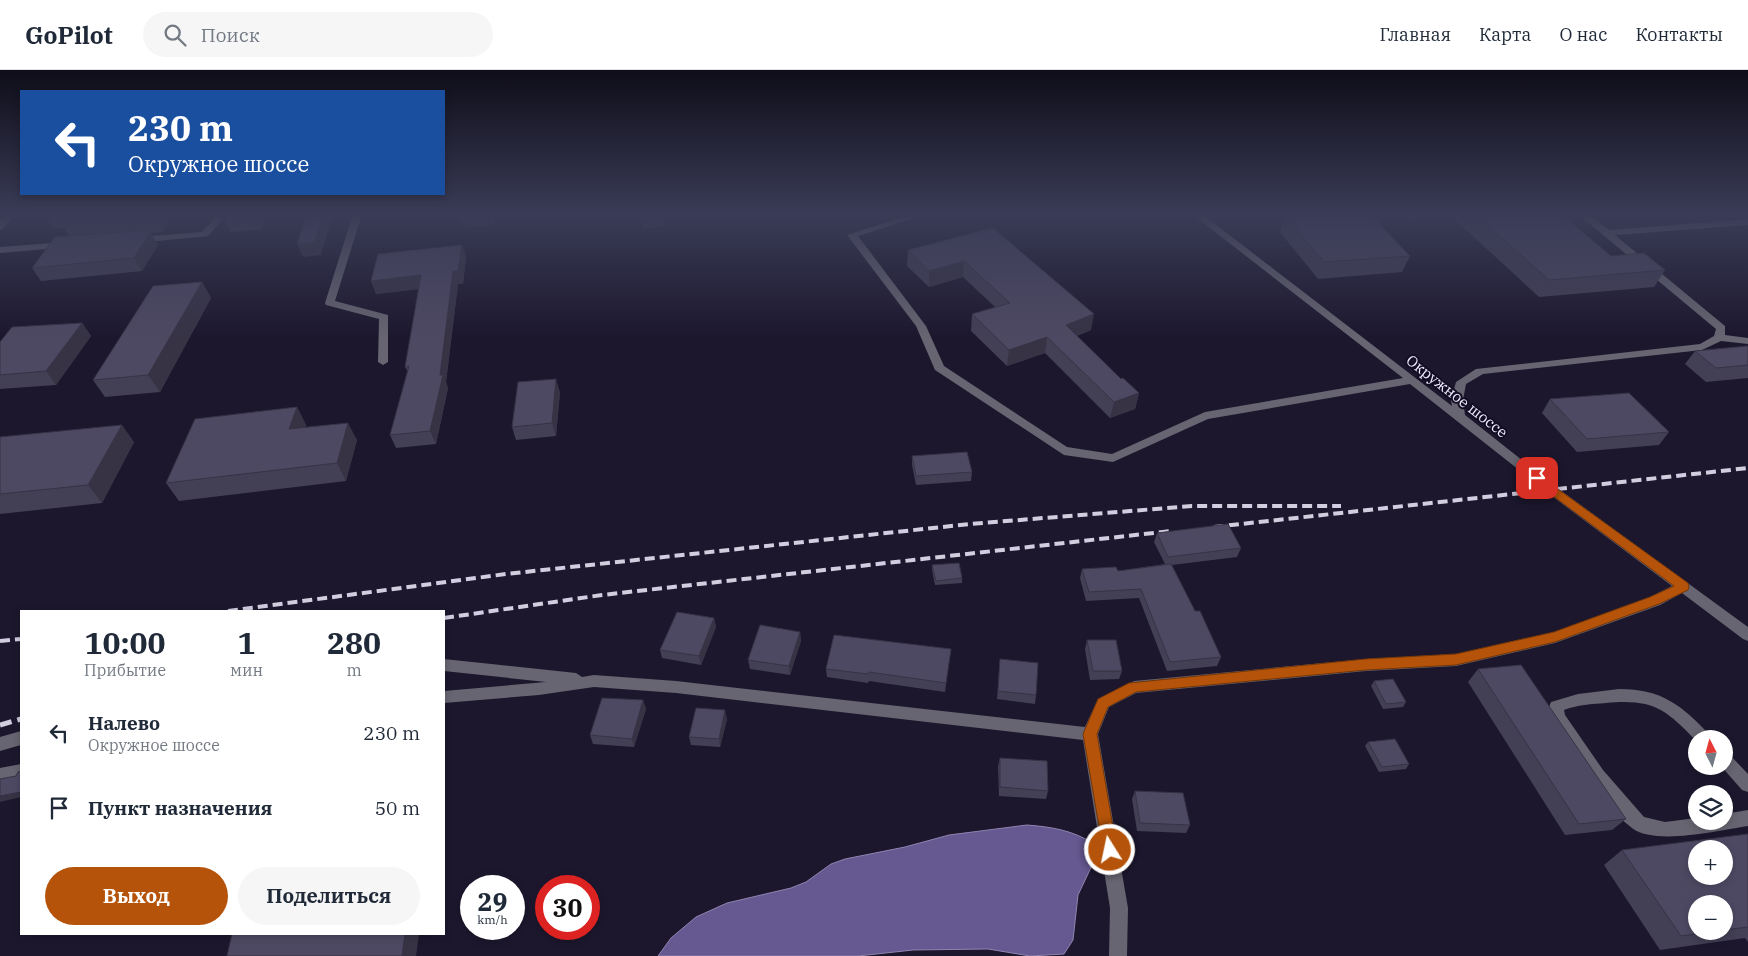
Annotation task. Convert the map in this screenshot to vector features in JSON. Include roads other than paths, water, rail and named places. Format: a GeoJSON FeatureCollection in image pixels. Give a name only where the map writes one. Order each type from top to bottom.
{"type":"FeatureCollection","features":[{"type":"Feature","properties":{"kind":"street"},"geometry":{"type":"LineString","coordinates":[[345,255],[330,303],[384,317],[383,362]]}},
{"type":"Feature","properties":{"kind":"street"},"geometry":{"type":"LineString","coordinates":[[867,255],[921,326],[939,368],[1064,451],[1113,458],[1205,416],[1412,380]]}},
{"type":"Feature","properties":{"kind":"street","name":"Окружное шоссе"},"geometry":{"type":"LineString","coordinates":[[1250,255],[1460,416],[1552,490],[1748,635]]}},
{"type":"Feature","properties":{"kind":"street"},"geometry":{"type":"LineString","coordinates":[[1635,255],[1721,328],[1719,338]]}},
{"type":"Feature","properties":{"kind":"street"},"geometry":{"type":"LineString","coordinates":[[1460,416],[1457,400],[1461,382],[1480,371],[1702,347],[1719,338],[1748,341]]}},
{"type":"Feature","properties":{"kind":"street"},"geometry":{"type":"LineString","coordinates":[[1118,956],[1119,908],[1090,734],[1103,703],[1134,686],[1366,664],[1456,660],[1555,637],[1655,601],[1683,587]]}},
{"type":"Feature","properties":{"kind":"street"},"geometry":{"type":"LineString","coordinates":[[445,665],[594,681],[676,687],[1090,734]]}},
{"type":"Feature","properties":{"kind":"street"},"geometry":{"type":"LineString","coordinates":[[445,697],[539,689],[594,681]]}},
{"type":"Feature","properties":{"kind":"street"},"geometry":{"type":"LineString","coordinates":[[1694,730],[1665,703],[1645,695],[1627,694],[1585,699],[1567,702],[1556,707],[1558,717],[1597,775],[1625,810],[1639,824],[1665,830],[1748,818]]}},
{"type":"Feature","properties":{"kind":"street"},"geometry":{"type":"LineString","coordinates":[[1,745],[20,738]]}},
{"type":"Feature","properties":{"kind":"street"},"geometry":{"type":"LineString","coordinates":[[1733,769],[1748,785]]}},
{"type":"Feature","properties":{"kind":"street"},"geometry":{"type":"LineString","coordinates":[[0,775],[20,771]]}},
{"type":"Feature","properties":{"kind":"railway"},"geometry":{"type":"LineString","coordinates":[[1214,527],[1748,468]]}},
{"type":"Feature","properties":{"kind":"railway"},"geometry":{"type":"LineString","coordinates":[[236,610],[506,574],[970,524],[1192,506],[1341,506]]}},
{"type":"Feature","properties":{"kind":"railway"},"geometry":{"type":"LineString","coordinates":[[445,618],[602,595],[1171,531]]}},
{"type":"Feature","properties":{"kind":"railway"},"geometry":{"type":"LineString","coordinates":[[0,641],[20,639]]}},
{"type":"Feature","properties":{"kind":"railway"},"geometry":{"type":"LineString","coordinates":[[0,725],[20,719]]}}]}
